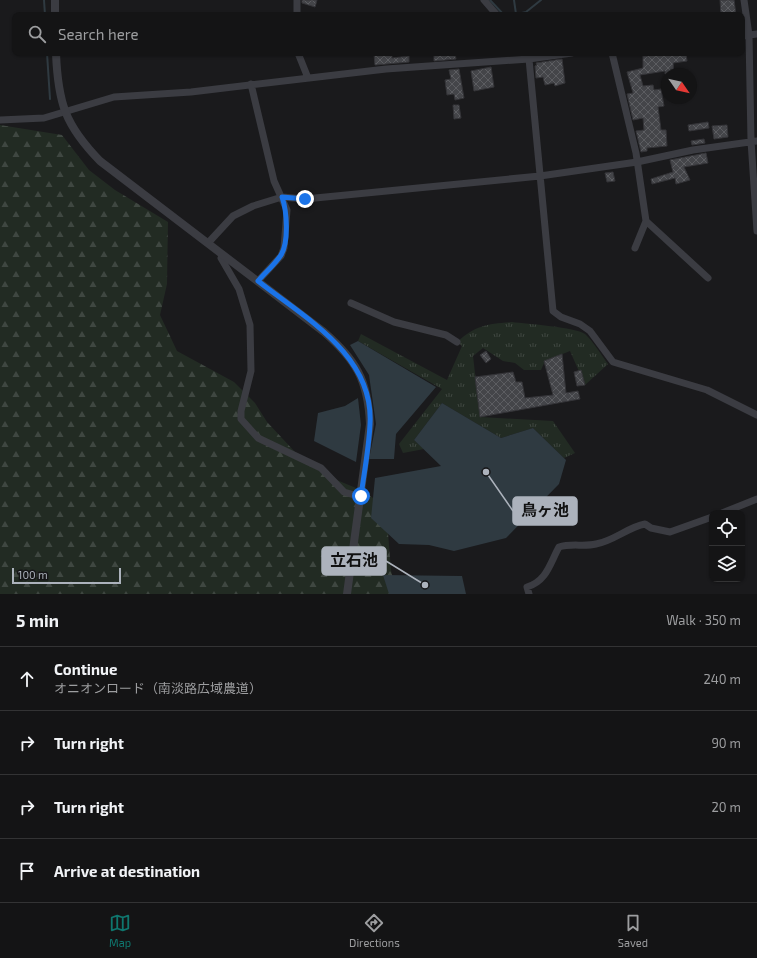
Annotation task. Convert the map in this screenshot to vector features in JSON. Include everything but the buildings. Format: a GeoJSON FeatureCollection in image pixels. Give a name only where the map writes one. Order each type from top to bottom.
{"type":"FeatureCollection","features":[{"type":"Feature","properties":{"kind":"street"},"geometry":{"type":"LineString","coordinates":[[54,0],[55,12]]}},
{"type":"Feature","properties":{"kind":"street"},"geometry":{"type":"LineString","coordinates":[[297,0],[297,12]]}},
{"type":"Feature","properties":{"kind":"street"},"geometry":{"type":"LineString","coordinates":[[484,0],[494,12]]}},
{"type":"Feature","properties":{"kind":"street"},"geometry":{"type":"LineString","coordinates":[[744,0],[745,12]]}},
{"type":"Feature","properties":{"kind":"street"},"geometry":{"type":"LineString","coordinates":[[745,18],[754,141],[757,231]]}},
{"type":"Feature","properties":{"kind":"street"},"geometry":{"type":"LineString","coordinates":[[746,36],[757,34]]}},
{"type":"Feature","properties":{"kind":"street"},"geometry":{"type":"LineString","coordinates":[[56,56],[59,96],[64,113],[77,135],[100,161],[328,336],[343,348],[355,364],[363,382],[369,403],[370,424],[347,594]]}},
{"type":"Feature","properties":{"kind":"street"},"geometry":{"type":"LineString","coordinates":[[299,56],[308,78]]}},
{"type":"Feature","properties":{"kind":"street"},"geometry":{"type":"LineString","coordinates":[[0,120],[44,118],[114,97],[190,92],[251,84],[527,56],[553,311],[561,317],[580,324],[590,331],[614,362],[708,390],[757,415]]}},
{"type":"Feature","properties":{"kind":"street"},"geometry":{"type":"LineString","coordinates":[[613,56],[637,162],[646,221],[636,248]]}},
{"type":"Feature","properties":{"kind":"street"},"geometry":{"type":"LineString","coordinates":[[251,84],[274,181],[287,210],[284,248],[281,256],[258,281]]}},
{"type":"Feature","properties":{"kind":"street"},"geometry":{"type":"LineString","coordinates":[[208,243],[233,216],[253,206],[282,197],[305,199],[540,176],[637,162],[674,153],[754,141]]}},
{"type":"Feature","properties":{"kind":"street"},"geometry":{"type":"LineString","coordinates":[[646,221],[708,278]]}},
{"type":"Feature","properties":{"kind":"street"},"geometry":{"type":"LineString","coordinates":[[223,255],[221,258],[239,290],[250,325],[251,371],[241,411],[241,419],[258,438],[321,468],[344,492],[361,496]]}},
{"type":"Feature","properties":{"kind":"street"},"geometry":{"type":"LineString","coordinates":[[351,303],[394,322],[446,335],[457,342]]}},
{"type":"Feature","properties":{"kind":"street"},"geometry":{"type":"LineString","coordinates":[[730,510],[757,499]]}},
{"type":"Feature","properties":{"kind":"street"},"geometry":{"type":"LineString","coordinates":[[528,594],[527,587],[546,575],[550,563],[559,547],[567,544],[597,544],[610,540],[645,524],[651,528],[670,532],[709,518]]}},
{"type":"Feature","properties":{"kind":"green space"},"geometry":{"type":"Polygon","coordinates":[[[0,125],[62,135],[89,170],[115,190],[168,222],[167,284],[160,315],[177,351],[234,382],[255,403],[267,422],[295,452],[339,481],[361,490],[373,498],[388,533],[391,570],[396,594],[0,594],[0,125]]]}},
{"type":"Feature","properties":{"kind":"green space"},"geometry":{"type":"Polygon","coordinates":[[[512,322],[571,329],[585,334],[608,364],[585,385],[570,351],[545,361],[541,370],[524,370],[515,363],[503,361],[483,348],[473,356],[480,417],[553,421],[575,453],[564,458],[533,428],[501,438],[442,403],[414,440],[424,449],[403,453],[399,444],[442,389],[358,341],[361,334],[447,380],[462,346],[457,342],[470,332],[482,326],[512,322]]]}},
{"type":"Feature","properties":{"kind":"shaded area"},"geometry":{"type":"Polygon","coordinates":[[[358,341],[436,387],[396,434],[394,459],[369,459],[376,424],[369,375],[350,345],[358,341]]]}},
{"type":"Feature","properties":{"kind":"shaded area"},"geometry":{"type":"Polygon","coordinates":[[[358,398],[361,425],[356,462],[314,441],[318,413],[345,406],[358,398]]]}},
{"type":"Feature","properties":{"kind":"shaded area"},"geometry":{"type":"Polygon","coordinates":[[[442,403],[501,438],[533,428],[566,460],[559,484],[506,538],[454,551],[429,545],[399,544],[371,518],[375,478],[441,466],[414,440],[442,403]]]}},
{"type":"Feature","properties":{"kind":"shaded area"},"geometry":{"type":"Polygon","coordinates":[[[383,575],[462,576],[466,594],[389,594],[383,575]]]}},
{"type":"Feature","properties":{"kind":"waterway"},"geometry":{"type":"LineString","coordinates":[[44,0],[45,12]]}},
{"type":"Feature","properties":{"kind":"waterway"},"geometry":{"type":"LineString","coordinates":[[490,0],[501,12]]}},
{"type":"Feature","properties":{"kind":"waterway"},"geometry":{"type":"LineString","coordinates":[[514,0],[516,12]]}},
{"type":"Feature","properties":{"kind":"waterway"},"geometry":{"type":"LineString","coordinates":[[526,12],[541,0]]}},
{"type":"Feature","properties":{"kind":"waterway"},"geometry":{"type":"LineString","coordinates":[[47,56],[50,99]]}},
{"type":"Feature","properties":{"kind":"place","name":"鳥ヶ池"},"geometry":{"type":"Point","coordinates":[486,472]}},
{"type":"Feature","properties":{"kind":"place","name":"立石池"},"geometry":{"type":"Point","coordinates":[425,585]}},
{"type":"Feature","properties":{"kind":"route"},"geometry":{"type":"LineString","coordinates":[[305,199],[282,197],[287,210],[284,248],[281,256],[258,281],[343,348],[355,364],[363,382],[369,403],[370,424],[361,496]]}}]}
